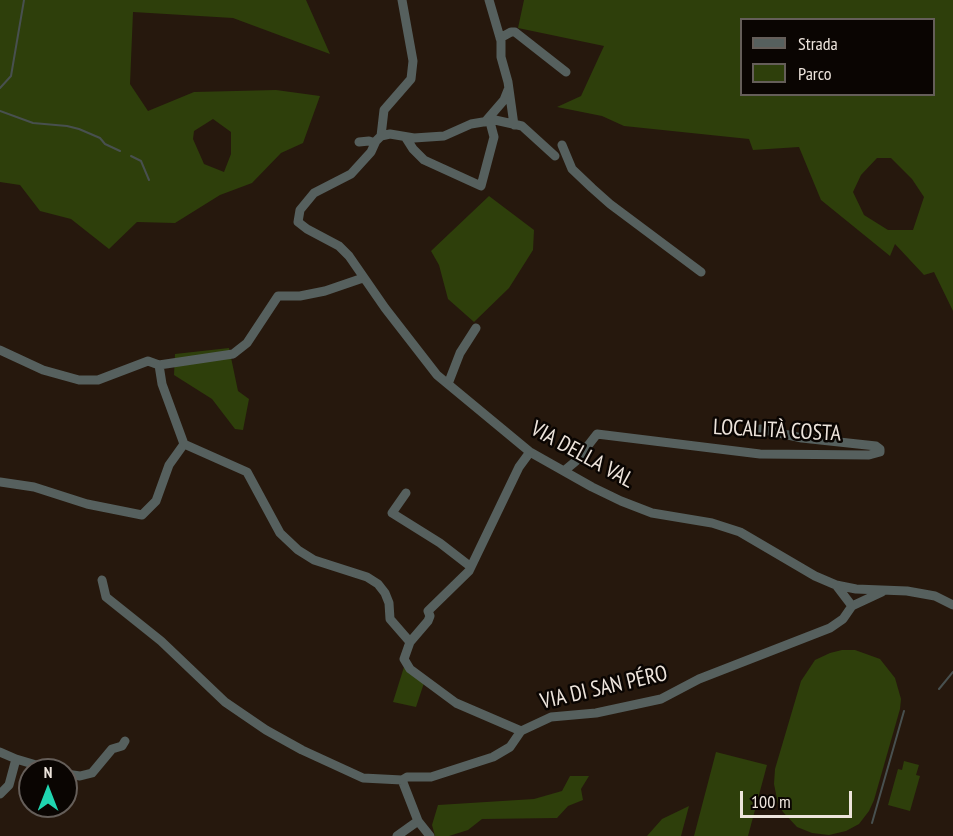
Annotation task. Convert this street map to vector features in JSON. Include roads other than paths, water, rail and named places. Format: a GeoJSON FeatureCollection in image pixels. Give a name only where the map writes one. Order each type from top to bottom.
{"type":"FeatureCollection","features":[{"type":"Feature","properties":{"kind":"street"},"geometry":{"type":"LineString","coordinates":[[378,140],[384,110],[411,79],[413,61],[402,0]]}},
{"type":"Feature","properties":{"kind":"street"},"geometry":{"type":"LineString","coordinates":[[489,0],[500,38],[501,57],[508,82],[514,124]]}},
{"type":"Feature","properties":{"kind":"street"},"geometry":{"type":"LineString","coordinates":[[500,38],[511,32],[522,36],[567,72]]}},
{"type":"Feature","properties":{"kind":"street"},"geometry":{"type":"LineString","coordinates":[[488,122],[504,100],[508,90]]}},
{"type":"Feature","properties":{"kind":"street"},"geometry":{"type":"LineString","coordinates":[[406,138],[444,136],[471,124],[495,120],[514,124],[528,131],[555,156]]}},
{"type":"Feature","properties":{"kind":"street"},"geometry":{"type":"LineString","coordinates":[[360,142],[399,134],[406,138],[424,160],[481,186],[494,137],[488,122]]}},
{"type":"Feature","properties":{"kind":"street","name":"VIA DELLA VAL"},"geometry":{"type":"LineString","coordinates":[[378,140],[371,152],[351,174],[314,193],[300,210],[298,222],[339,246],[349,256],[363,278],[437,375],[530,452],[592,487],[652,513],[712,523],[740,532],[815,576],[836,585]]}},
{"type":"Feature","properties":{"kind":"street"},"geometry":{"type":"LineString","coordinates":[[562,145],[572,169],[609,204],[700,272]]}},
{"type":"Feature","properties":{"kind":"street"},"geometry":{"type":"LineString","coordinates":[[0,350],[44,370],[79,380],[98,380],[148,361],[159,365],[233,354],[248,343],[278,296],[300,296],[325,291],[363,278]]}},
{"type":"Feature","properties":{"kind":"street"},"geometry":{"type":"LineString","coordinates":[[448,384],[460,353],[476,328]]}},
{"type":"Feature","properties":{"kind":"street"},"geometry":{"type":"LineString","coordinates":[[159,365],[162,384],[184,444],[247,472],[280,533],[298,550],[314,560],[367,577],[378,584],[385,592],[389,603],[390,619],[410,642],[428,621],[430,616],[428,611],[471,567],[519,467],[530,452]]}},
{"type":"Feature","properties":{"kind":"street","name":"LOCALITÀ COSTA"},"geometry":{"type":"LineString","coordinates":[[564,471],[576,461],[597,434],[760,454],[860,455],[880,452],[876,446],[802,438],[760,429]]}},
{"type":"Feature","properties":{"kind":"street"},"geometry":{"type":"LineString","coordinates":[[0,482],[34,487],[87,504],[142,515],[156,501],[169,465],[184,444]]}},
{"type":"Feature","properties":{"kind":"street"},"geometry":{"type":"LineString","coordinates":[[406,493],[392,513],[440,543],[471,567]]}},
{"type":"Feature","properties":{"kind":"street"},"geometry":{"type":"LineString","coordinates":[[102,580],[106,597],[161,641],[225,702],[266,730],[302,750],[363,778],[402,780],[406,777],[431,777],[493,757],[510,747],[521,731]]}},
{"type":"Feature","properties":{"kind":"street"},"geometry":{"type":"LineString","coordinates":[[836,585],[856,589],[907,591],[935,596],[953,605]]}},
{"type":"Feature","properties":{"kind":"street"},"geometry":{"type":"LineString","coordinates":[[836,585],[856,605]]}},
{"type":"Feature","properties":{"kind":"street"},"geometry":{"type":"LineString","coordinates":[[856,589],[856,605]]}},
{"type":"Feature","properties":{"kind":"street","name":"VIA DI SAN PÉRO"},"geometry":{"type":"LineString","coordinates":[[410,642],[404,659],[410,669],[456,703],[521,731],[551,717],[596,713],[661,699],[699,679],[830,628],[843,619],[856,605],[884,591]]}},
{"type":"Feature","properties":{"kind":"street"},"geometry":{"type":"LineString","coordinates":[[78,776],[92,773],[112,749],[122,746],[125,741]]}},
{"type":"Feature","properties":{"kind":"street"},"geometry":{"type":"LineString","coordinates":[[0,752],[16,759],[9,785],[0,794]]}},
{"type":"Feature","properties":{"kind":"street"},"geometry":{"type":"LineString","coordinates":[[402,780],[418,821],[430,836]]}},
{"type":"Feature","properties":{"kind":"street"},"geometry":{"type":"LineString","coordinates":[[397,836],[418,821]]}},
{"type":"Feature","properties":{"kind":"waterway"},"geometry":{"type":"LineString","coordinates":[[0,88],[11,76],[24,0]]}},
{"type":"Feature","properties":{"kind":"waterway"},"geometry":{"type":"LineString","coordinates":[[0,111],[33,123],[79,129],[100,138],[105,144],[120,151]]}},
{"type":"Feature","properties":{"kind":"waterway"},"geometry":{"type":"LineString","coordinates":[[131,156],[141,161],[149,180]]}},
{"type":"Feature","properties":{"kind":"waterway"},"geometry":{"type":"LineString","coordinates":[[939,689],[953,672]]}},
{"type":"Feature","properties":{"kind":"waterway"},"geometry":{"type":"LineString","coordinates":[[872,823],[904,711]]}}]}
